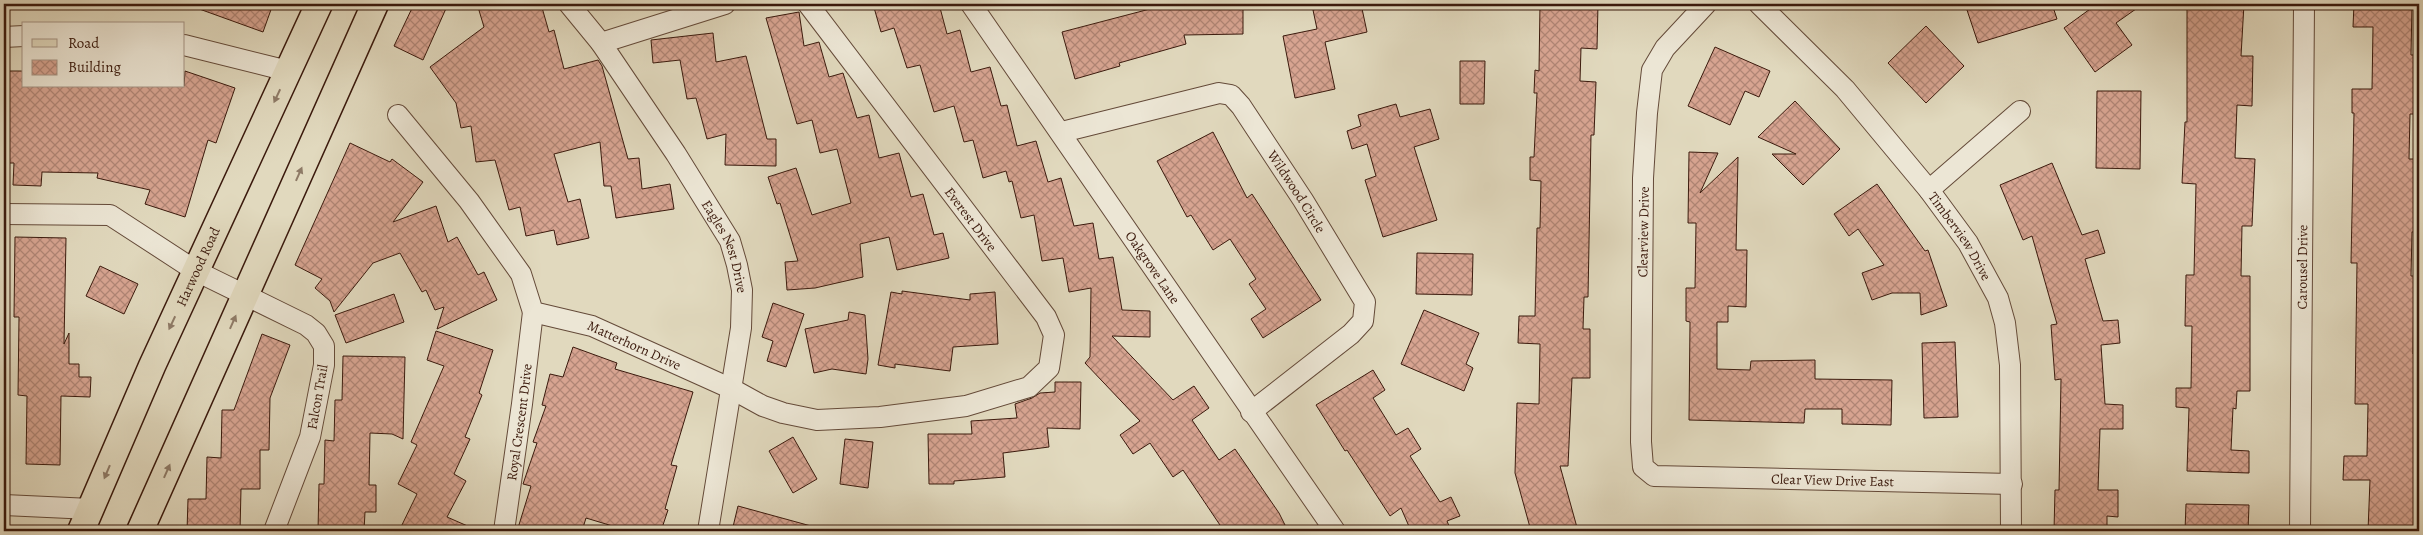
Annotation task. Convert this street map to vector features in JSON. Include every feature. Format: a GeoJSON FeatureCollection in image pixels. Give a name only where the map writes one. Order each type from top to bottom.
{"type":"FeatureCollection","features":[{"type":"Feature","properties":{"kind":"main road","name":"Harwood Road"},"geometry":{"type":"LineString","coordinates":[[86,520],[152,366],[319,4]]}},
{"type":"Feature","properties":{"kind":"main road"},"geometry":{"type":"LineString","coordinates":[[140,531],[375,4]]}},
{"type":"Feature","properties":{"kind":"street","name":"Eagles Nest Drive"},"geometry":{"type":"LineString","coordinates":[[569,4],[601,42],[676,154],[730,241],[742,290],[741,328],[708,531]]}},
{"type":"Feature","properties":{"kind":"street"},"geometry":{"type":"LineString","coordinates":[[601,42],[725,4]]}},
{"type":"Feature","properties":{"kind":"street","name":"Everest Drive"},"geometry":{"type":"LineString","coordinates":[[808,4],[1046,317],[1054,335],[1049,368],[1029,387],[966,406]]}},
{"type":"Feature","properties":{"kind":"street","name":"Oakgrove Lane"},"geometry":{"type":"LineString","coordinates":[[971,4],[1062,132],[1251,412],[1335,531]]}},
{"type":"Feature","properties":{"kind":"street","name":"Clearview Drive"},"geometry":{"type":"LineString","coordinates":[[1654,476],[1643,467],[1641,442],[1643,178],[1647,113],[1652,70],[1665,48],[1706,4]]}},
{"type":"Feature","properties":{"kind":"street","name":"Timberview Drive"},"geometry":{"type":"LineString","coordinates":[[1759,4],[1845,90],[1929,190],[1968,243],[1998,298],[2005,324],[2010,365],[2011,531]]}},
{"type":"Feature","properties":{"kind":"street","name":"Carousel Drive"},"geometry":{"type":"LineString","coordinates":[[2300,531],[2304,4]]}},
{"type":"Feature","properties":{"kind":"street"},"geometry":{"type":"LineString","coordinates":[[4,37],[22,36]]}},
{"type":"Feature","properties":{"kind":"street"},"geometry":{"type":"LineString","coordinates":[[185,45],[288,71]]}},
{"type":"Feature","properties":{"kind":"street","name":"Wildwood Circle"},"geometry":{"type":"LineString","coordinates":[[1062,132],[1219,93],[1231,95],[1241,106],[1303,200],[1365,302],[1363,322],[1351,334],[1251,412]]}},
{"type":"Feature","properties":{"kind":"street"},"geometry":{"type":"LineString","coordinates":[[1929,190],[2020,111]]}},
{"type":"Feature","properties":{"kind":"street"},"geometry":{"type":"LineString","coordinates":[[398,115],[468,201],[521,274],[533,312]]}},
{"type":"Feature","properties":{"kind":"street","name":"Falcon Trail"},"geometry":{"type":"LineString","coordinates":[[4,214],[110,215],[196,271],[306,325],[316,333],[324,346],[324,365],[310,438],[274,531]]}},
{"type":"Feature","properties":{"kind":"street","name":"Matterhorn Drive"},"geometry":{"type":"LineString","coordinates":[[533,312],[592,326],[732,389],[764,406],[783,413],[817,420],[880,417],[966,406]]}},
{"type":"Feature","properties":{"kind":"street","name":"Royal Crescent Drive"},"geometry":{"type":"LineString","coordinates":[[504,531],[533,312]]}},
{"type":"Feature","properties":{"kind":"street","name":"Clear View Drive East"},"geometry":{"type":"LineString","coordinates":[[1654,476],[2012,484]]}},
{"type":"Feature","properties":{"kind":"street"},"geometry":{"type":"LineString","coordinates":[[4,505],[86,520]]}},
{"type":"Feature","properties":{"kind":"building"},"geometry":{"type":"Polygon","coordinates":[[[192,4],[273,4],[263,32],[191,6],[192,4]]]}},
{"type":"Feature","properties":{"kind":"building"},"geometry":{"type":"Polygon","coordinates":[[[414,4],[448,4],[423,60],[394,46],[414,4]]]}},
{"type":"Feature","properties":{"kind":"building"},"geometry":{"type":"Polygon","coordinates":[[[491,4],[541,4],[549,32],[554,30],[564,69],[598,60],[602,66],[628,159],[639,158],[642,189],[670,184],[674,209],[616,218],[611,186],[604,186],[600,142],[554,154],[568,202],[580,199],[589,238],[557,245],[554,230],[526,236],[520,207],[509,210],[495,160],[476,162],[471,126],[461,128],[456,103],[430,67],[484,27],[478,7],[491,4]]]}},
{"type":"Feature","properties":{"kind":"building"},"geometry":{"type":"Polygon","coordinates":[[[873,4],[939,4],[947,34],[960,30],[971,72],[990,67],[1001,106],[1007,105],[1017,146],[1036,141],[1048,182],[1061,178],[1074,226],[1093,223],[1099,259],[1113,257],[1122,310],[1150,311],[1150,337],[1112,336],[1173,400],[1194,386],[1209,408],[1192,420],[1219,460],[1235,449],[1279,513],[1288,531],[1224,531],[1183,470],[1173,477],[1150,443],[1133,454],[1120,435],[1140,421],[1085,363],[1090,357],[1091,288],[1069,292],[1063,258],[1042,261],[1034,215],[1021,218],[1012,181],[1009,182],[1006,171],[983,178],[973,140],[964,142],[954,106],[934,112],[920,65],[907,68],[894,28],[881,32],[873,4]]]}},
{"type":"Feature","properties":{"kind":"building"},"geometry":{"type":"Polygon","coordinates":[[[1169,4],[1243,4],[1243,34],[1184,35],[1186,44],[1119,63],[1120,66],[1075,79],[1062,32],[1169,4]]]}},
{"type":"Feature","properties":{"kind":"building"},"geometry":{"type":"Polygon","coordinates":[[[1340,4],[1361,4],[1367,32],[1325,42],[1335,89],[1295,98],[1283,36],[1317,29],[1313,10],[1340,4]]]}},
{"type":"Feature","properties":{"kind":"building"},"geometry":{"type":"Polygon","coordinates":[[[1540,4],[1598,4],[1597,49],[1581,48],[1580,81],[1596,82],[1594,135],[1591,135],[1588,297],[1584,297],[1583,329],[1590,329],[1590,378],[1572,378],[1568,466],[1560,466],[1578,531],[1531,531],[1515,473],[1517,403],[1539,404],[1540,344],[1518,343],[1519,316],[1535,316],[1537,228],[1540,228],[1541,181],[1530,180],[1530,157],[1534,157],[1537,93],[1534,93],[1535,70],[1539,71],[1540,4]]]}},
{"type":"Feature","properties":{"kind":"building"},"geometry":{"type":"Polygon","coordinates":[[[1965,4],[2052,4],[2057,19],[1978,43],[1965,4]]]}},
{"type":"Feature","properties":{"kind":"building"},"geometry":{"type":"Polygon","coordinates":[[[2097,4],[2143,4],[2116,23],[2132,45],[2095,72],[2064,28],[2097,4]]]}},
{"type":"Feature","properties":{"kind":"building"},"geometry":{"type":"Polygon","coordinates":[[[2187,4],[2244,4],[2241,56],[2253,56],[2252,106],[2237,105],[2235,158],[2255,159],[2252,226],[2242,226],[2241,276],[2250,276],[2250,391],[2237,391],[2236,409],[2233,408],[2231,450],[2249,451],[2249,473],[2187,471],[2189,408],[2176,407],[2176,388],[2191,388],[2192,326],[2185,326],[2186,275],[2194,275],[2196,184],[2182,183],[2185,122],[2187,122],[2187,4]]]}},
{"type":"Feature","properties":{"kind":"building"},"geometry":{"type":"Polygon","coordinates":[[[2354,4],[2412,4],[2411,55],[2415,55],[2414,114],[2410,114],[2409,159],[2419,159],[2419,232],[2412,232],[2411,276],[2414,276],[2413,354],[2419,354],[2419,531],[2368,531],[2370,480],[2343,480],[2344,456],[2367,456],[2368,404],[2355,404],[2357,263],[2351,263],[2354,113],[2352,113],[2352,89],[2372,89],[2373,27],[2353,27],[2354,4]]]}},
{"type":"Feature","properties":{"kind":"building"},"geometry":{"type":"Polygon","coordinates":[[[799,12],[804,46],[819,42],[829,77],[843,73],[857,118],[869,115],[879,158],[899,153],[911,197],[923,194],[934,235],[943,233],[949,258],[897,270],[889,237],[860,244],[863,277],[815,288],[787,290],[785,262],[798,261],[780,203],[777,204],[768,177],[796,168],[812,215],[851,203],[837,149],[820,153],[812,120],[797,124],[766,18],[799,12]]]}},
{"type":"Feature","properties":{"kind":"building"},"geometry":{"type":"Polygon","coordinates":[[[1926,26],[1964,66],[1926,103],[1888,63],[1926,26]]]}},
{"type":"Feature","properties":{"kind":"building"},"geometry":{"type":"Polygon","coordinates":[[[713,33],[716,62],[746,56],[767,139],[776,139],[776,166],[725,165],[726,134],[707,139],[696,98],[687,99],[680,60],[653,63],[651,40],[713,33]]]}},
{"type":"Feature","properties":{"kind":"building"},"geometry":{"type":"Polygon","coordinates":[[[1715,47],[1770,71],[1759,97],[1745,91],[1730,125],[1688,106],[1715,47]]]}},
{"type":"Feature","properties":{"kind":"building"},"geometry":{"type":"Polygon","coordinates":[[[1460,61],[1485,61],[1484,104],[1460,104],[1460,61]]]}},
{"type":"Feature","properties":{"kind":"building"},"geometry":{"type":"Polygon","coordinates":[[[4,71],[22,71],[22,88],[185,88],[185,71],[235,88],[216,143],[208,140],[185,217],[145,204],[150,190],[97,178],[98,173],[42,172],[41,186],[13,185],[14,163],[4,163],[4,71]]]}},
{"type":"Feature","properties":{"kind":"building"},"geometry":{"type":"Polygon","coordinates":[[[2097,91],[2141,91],[2140,169],[2096,168],[2097,91]]]}},
{"type":"Feature","properties":{"kind":"building"},"geometry":{"type":"Polygon","coordinates":[[[1795,101],[1840,149],[1803,185],[1772,154],[1796,154],[1758,137],[1795,101]]]}},
{"type":"Feature","properties":{"kind":"building"},"geometry":{"type":"Polygon","coordinates":[[[1396,104],[1400,117],[1430,109],[1439,139],[1414,147],[1437,220],[1383,237],[1365,180],[1376,176],[1367,144],[1352,149],[1347,131],[1361,126],[1358,115],[1396,104]]]}},
{"type":"Feature","properties":{"kind":"building"},"geometry":{"type":"Polygon","coordinates":[[[1213,132],[1247,198],[1252,194],[1321,300],[1263,338],[1251,319],[1266,309],[1249,284],[1256,279],[1230,239],[1213,250],[1191,215],[1187,217],[1157,161],[1213,132]]]}},
{"type":"Feature","properties":{"kind":"building"},"geometry":{"type":"Polygon","coordinates":[[[350,143],[390,162],[392,159],[423,182],[393,222],[436,206],[448,242],[457,237],[478,275],[484,272],[497,300],[437,329],[444,307],[435,310],[426,290],[422,292],[400,253],[373,263],[334,312],[330,301],[315,288],[322,279],[295,265],[350,143]]]}},
{"type":"Feature","properties":{"kind":"building"},"geometry":{"type":"Polygon","coordinates":[[[1689,152],[1718,153],[1700,193],[1738,157],[1736,250],[1747,250],[1746,307],[1728,306],[1728,322],[1717,322],[1717,369],[1750,370],[1751,361],[1815,360],[1815,379],[1892,380],[1891,425],[1842,424],[1842,409],[1805,409],[1804,423],[1689,420],[1690,322],[1686,321],[1686,288],[1695,288],[1696,223],[1688,223],[1689,152]]]}},
{"type":"Feature","properties":{"kind":"building"},"geometry":{"type":"Polygon","coordinates":[[[2052,163],[2082,235],[2098,230],[2105,253],[2085,259],[2103,321],[2118,320],[2120,343],[2101,345],[2105,404],[2123,405],[2123,429],[2100,429],[2098,490],[2118,490],[2118,517],[2107,516],[2107,531],[2054,531],[2055,490],[2059,490],[2061,379],[2055,380],[2051,325],[2057,324],[2032,236],[2023,240],[2000,185],[2052,163]]]}},
{"type":"Feature","properties":{"kind":"building"},"geometry":{"type":"Polygon","coordinates":[[[1877,184],[1925,251],[1928,250],[1947,306],[1921,315],[1920,293],[1892,293],[1872,300],[1862,273],[1884,265],[1858,229],[1849,236],[1834,214],[1877,184]]]}},
{"type":"Feature","properties":{"kind":"building"},"geometry":{"type":"Polygon","coordinates":[[[15,237],[66,238],[64,344],[69,333],[69,364],[79,364],[79,377],[91,377],[90,397],[61,396],[60,465],[26,464],[27,396],[18,395],[19,317],[14,317],[15,237]]]}},
{"type":"Feature","properties":{"kind":"building"},"geometry":{"type":"Polygon","coordinates":[[[1417,253],[1473,254],[1472,295],[1416,294],[1417,253]]]}},
{"type":"Feature","properties":{"kind":"building"},"geometry":{"type":"Polygon","coordinates":[[[100,266],[138,284],[124,314],[86,296],[100,266]]]}},
{"type":"Feature","properties":{"kind":"building"},"geometry":{"type":"Polygon","coordinates":[[[902,291],[970,300],[970,294],[995,292],[998,344],[953,347],[950,371],[895,364],[895,368],[878,365],[891,292],[902,294],[902,291]]]}},
{"type":"Feature","properties":{"kind":"building"},"geometry":{"type":"Polygon","coordinates":[[[394,294],[404,322],[346,343],[335,315],[394,294]]]}},
{"type":"Feature","properties":{"kind":"building"},"geometry":{"type":"Polygon","coordinates":[[[773,303],[804,314],[786,367],[767,361],[773,341],[762,337],[773,303]]]}},
{"type":"Feature","properties":{"kind":"building"},"geometry":{"type":"Polygon","coordinates":[[[1424,310],[1479,333],[1466,364],[1473,368],[1464,391],[1401,364],[1424,310]]]}},
{"type":"Feature","properties":{"kind":"building"},"geometry":{"type":"Polygon","coordinates":[[[849,312],[865,315],[868,359],[866,374],[832,369],[814,373],[805,329],[848,320],[849,312]]]}},
{"type":"Feature","properties":{"kind":"building"},"geometry":{"type":"Polygon","coordinates":[[[436,331],[493,350],[479,393],[482,395],[465,437],[470,439],[454,474],[466,481],[447,517],[479,531],[399,531],[417,494],[398,484],[417,445],[411,442],[444,366],[427,360],[436,331]]]}},
{"type":"Feature","properties":{"kind":"building"},"geometry":{"type":"Polygon","coordinates":[[[262,334],[290,345],[270,398],[269,450],[260,450],[260,489],[241,489],[240,531],[187,531],[188,499],[206,499],[207,457],[221,458],[222,410],[234,410],[262,334]]]}},
{"type":"Feature","properties":{"kind":"building"},"geometry":{"type":"Polygon","coordinates":[[[1955,342],[1958,417],[1924,418],[1922,343],[1955,342]]]}},
{"type":"Feature","properties":{"kind":"building"},"geometry":{"type":"Polygon","coordinates":[[[573,347],[617,363],[615,369],[693,392],[671,465],[677,466],[665,509],[668,510],[661,531],[629,531],[586,518],[582,531],[529,531],[518,528],[531,486],[523,484],[537,443],[533,442],[546,406],[542,405],[550,374],[563,377],[573,347]]]}},
{"type":"Feature","properties":{"kind":"building"},"geometry":{"type":"Polygon","coordinates":[[[343,356],[405,357],[403,439],[392,434],[370,433],[369,485],[376,485],[376,512],[365,512],[364,531],[318,531],[319,484],[324,484],[325,440],[334,441],[335,400],[342,400],[343,356]]]}},
{"type":"Feature","properties":{"kind":"building"},"geometry":{"type":"Polygon","coordinates":[[[1373,370],[1385,390],[1373,398],[1396,435],[1408,428],[1421,449],[1410,456],[1440,502],[1451,497],[1460,516],[1447,521],[1451,531],[1411,531],[1401,508],[1390,516],[1316,405],[1373,370]]]}},
{"type":"Feature","properties":{"kind":"building"},"geometry":{"type":"Polygon","coordinates":[[[1055,382],[1081,382],[1080,429],[1047,428],[1049,447],[1003,453],[1005,477],[954,481],[954,484],[929,484],[928,434],[972,434],[971,421],[1017,418],[1015,404],[1040,393],[1055,392],[1055,382]]]}},
{"type":"Feature","properties":{"kind":"building"},"geometry":{"type":"Polygon","coordinates":[[[793,437],[817,479],[793,493],[769,451],[793,437]]]}},
{"type":"Feature","properties":{"kind":"building"},"geometry":{"type":"Polygon","coordinates":[[[845,439],[873,442],[868,488],[840,484],[845,439]]]}},
{"type":"Feature","properties":{"kind":"building"},"geometry":{"type":"Polygon","coordinates":[[[2186,504],[2249,505],[2248,531],[2185,531],[2186,504]]]}},
{"type":"Feature","properties":{"kind":"building"},"geometry":{"type":"Polygon","coordinates":[[[738,506],[811,526],[810,531],[732,531],[738,506]]]}}]}
